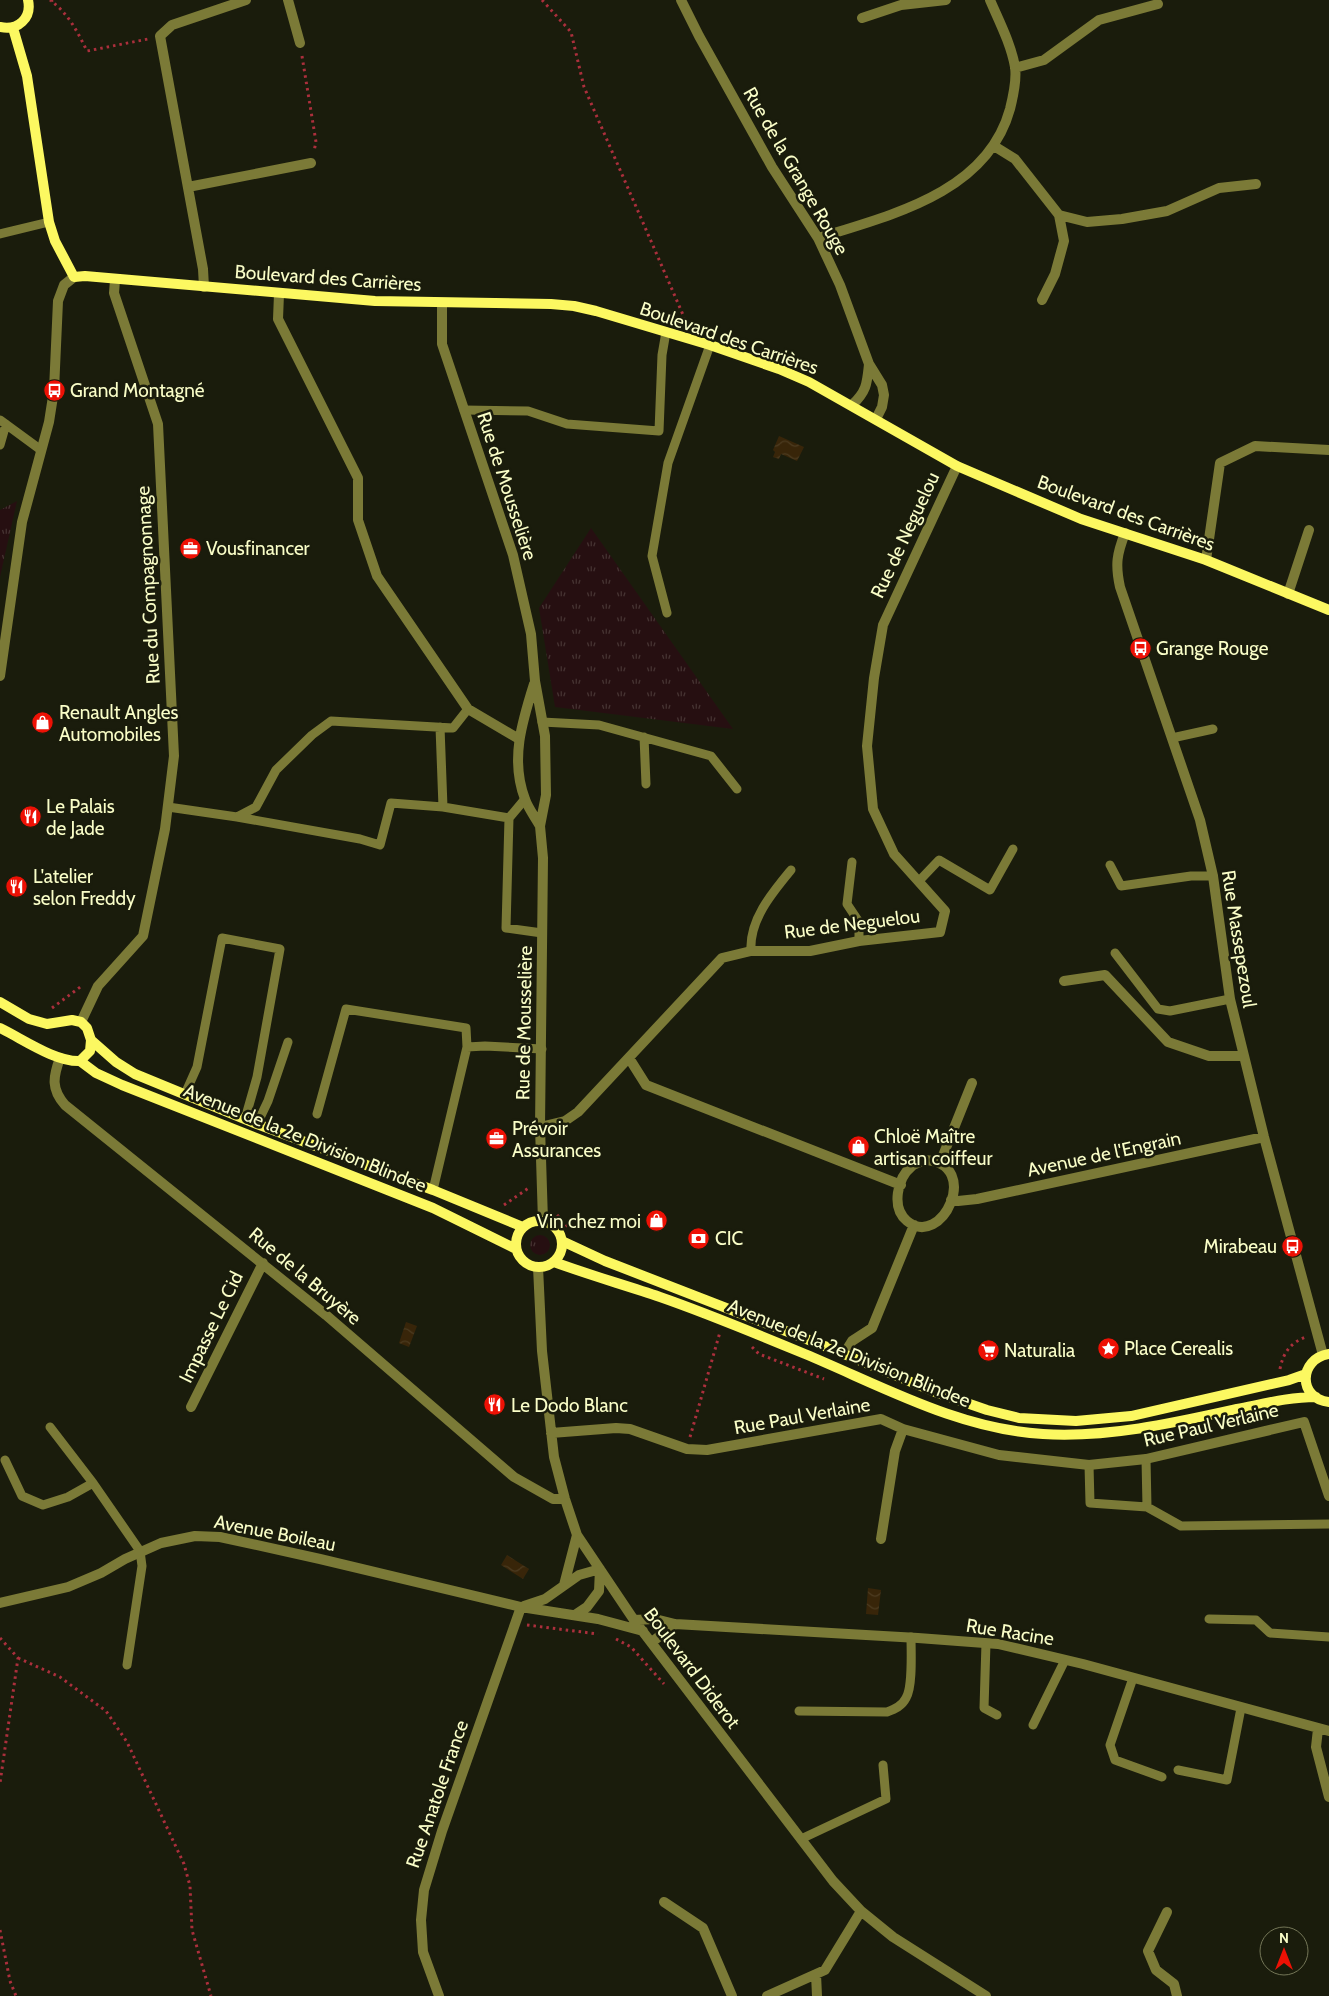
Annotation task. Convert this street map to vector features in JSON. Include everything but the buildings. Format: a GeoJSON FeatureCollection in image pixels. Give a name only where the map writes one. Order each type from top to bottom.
{"type":"FeatureCollection","features":[{"type":"Feature","properties":{"kind":"main road"},"geometry":{"type":"LineString","coordinates":[[0,27],[13,28],[24,20],[28,15],[28,0]]}},
{"type":"Feature","properties":{"kind":"main road"},"geometry":{"type":"LineString","coordinates":[[13,28],[27,76],[49,222],[55,241],[74,277]]}},
{"type":"Feature","properties":{"kind":"main road","name":"Boulevard des Carrières"},"geometry":{"type":"LineString","coordinates":[[74,277],[86,276],[375,301],[574,306],[710,345],[787,372],[852,405],[957,466],[1081,519],[1206,560],[1329,610]]}},
{"type":"Feature","properties":{"kind":"main road"},"geometry":{"type":"LineString","coordinates":[[0,1002],[29,1019],[47,1024],[72,1020],[81,1022]]}},
{"type":"Feature","properties":{"kind":"main road","name":"Avenue de la 2e Division Blindee"},"geometry":{"type":"LineString","coordinates":[[81,1022],[87,1028],[91,1040],[116,1062],[130,1071],[257,1124],[433,1190],[523,1227]]}},
{"type":"Feature","properties":{"kind":"main road"},"geometry":{"type":"LineString","coordinates":[[0,1028],[60,1058],[71,1061],[80,1061],[90,1051],[91,1040]]}},
{"type":"Feature","properties":{"kind":"main road","name":"Avenue de la 2e Division Blindee"},"geometry":{"type":"LineString","coordinates":[[80,1061],[96,1072],[122,1085],[433,1208],[516,1249]]}},
{"type":"Feature","properties":{"kind":"main road"},"geometry":{"type":"LineString","coordinates":[[532,1222],[543,1222],[552,1225],[559,1233],[562,1241],[561,1250],[554,1262],[538,1267],[524,1262],[516,1249],[516,1241],[523,1227],[532,1222]]}},
{"type":"Feature","properties":{"kind":"main road","name":"Avenue de la 2e Division Blindee"},"geometry":{"type":"LineString","coordinates":[[562,1241],[605,1261],[962,1402],[1019,1418],[1076,1421],[1131,1416],[1289,1380],[1306,1374]]}},
{"type":"Feature","properties":{"kind":"main road","name":"Avenue de la 2e Division Blindee"},"geometry":{"type":"LineString","coordinates":[[554,1262],[677,1304],[804,1354],[935,1409],[976,1422],[1012,1430],[1043,1434],[1106,1433],[1137,1429],[1265,1403],[1302,1397],[1316,1397]]}},
{"type":"Feature","properties":{"kind":"main road"},"geometry":{"type":"LineString","coordinates":[[1326,1354],[1315,1359],[1309,1365],[1306,1382],[1309,1391],[1316,1397],[1329,1402]]}},
{"type":"Feature","properties":{"kind":"street"},"geometry":{"type":"LineString","coordinates":[[204,287],[203,268],[160,36],[172,25],[246,0]]}},
{"type":"Feature","properties":{"kind":"street"},"geometry":{"type":"LineString","coordinates":[[288,0],[300,43]]}},
{"type":"Feature","properties":{"kind":"street","name":"Rue de la Grange Rouge"},"geometry":{"type":"LineString","coordinates":[[681,0],[772,167],[818,238],[840,285],[869,364],[882,385],[884,395],[882,407],[876,419]]}},
{"type":"Feature","properties":{"kind":"street"},"geometry":{"type":"LineString","coordinates":[[862,18],[901,5],[946,0]]}},
{"type":"Feature","properties":{"kind":"street"},"geometry":{"type":"LineString","coordinates":[[818,238],[875,220],[924,201],[961,179],[994,146],[1008,119],[1013,100],[1015,68],[1005,36],[990,0]]}},
{"type":"Feature","properties":{"kind":"street"},"geometry":{"type":"LineString","coordinates":[[1015,68],[1044,60],[1099,20],[1158,4]]}},
{"type":"Feature","properties":{"kind":"street"},"geometry":{"type":"LineString","coordinates":[[994,146],[1015,159],[1059,215],[1064,241],[1055,274],[1042,300]]}},
{"type":"Feature","properties":{"kind":"street"},"geometry":{"type":"LineString","coordinates":[[188,187],[311,163]]}},
{"type":"Feature","properties":{"kind":"street"},"geometry":{"type":"LineString","coordinates":[[1059,215],[1087,222],[1122,219],[1167,210],[1219,188],[1256,184]]}},
{"type":"Feature","properties":{"kind":"street"},"geometry":{"type":"LineString","coordinates":[[0,676],[22,522],[49,422],[54,390],[58,301],[64,285],[74,277]]}},
{"type":"Feature","properties":{"kind":"street","name":"Rue du Compagnonnage"},"geometry":{"type":"LineString","coordinates":[[81,1022],[98,986],[143,936],[165,830],[174,756],[158,424],[114,293],[115,280]]}},
{"type":"Feature","properties":{"kind":"street"},"geometry":{"type":"LineString","coordinates":[[279,294],[278,319],[358,478],[358,520],[377,576],[468,710],[519,739]]}},
{"type":"Feature","properties":{"kind":"street","name":"Rue de Mousselière"},"geometry":{"type":"LineString","coordinates":[[442,303],[442,344],[513,555],[531,634],[535,681],[545,736],[546,795],[540,826],[543,858],[540,1127],[543,1222]]}},
{"type":"Feature","properties":{"kind":"street","name":"Rue de la Grange Rouge"},"geometry":{"type":"LineString","coordinates":[[852,405],[861,397],[867,385],[869,364]]}},
{"type":"Feature","properties":{"kind":"street"},"geometry":{"type":"LineString","coordinates":[[1206,560],[1220,463],[1255,446],[1329,450]]}},
{"type":"Feature","properties":{"kind":"street","name":"Rue de Neguelou"},"geometry":{"type":"LineString","coordinates":[[540,1127],[565,1121],[578,1112],[722,958],[751,951],[810,951],[859,941],[940,932],[946,911],[894,854],[874,809],[867,746],[874,678],[883,625],[957,466]]}},
{"type":"Feature","properties":{"kind":"street"},"geometry":{"type":"LineString","coordinates":[[1288,594],[1309,530]]}},
{"type":"Feature","properties":{"kind":"street","name":"Rue Massepezoul"},"geometry":{"type":"LineString","coordinates":[[1126,533],[1116,556],[1120,587],[1200,820],[1212,876],[1230,999],[1243,1056],[1264,1137],[1326,1354]]}},
{"type":"Feature","properties":{"kind":"street","name":"Rue de Mousselière"},"geometry":{"type":"LineString","coordinates":[[535,681],[519,739],[518,756],[525,799],[540,826]]}},
{"type":"Feature","properties":{"kind":"street"},"geometry":{"type":"LineString","coordinates":[[1064,981],[1105,975],[1168,1042],[1209,1056],[1243,1056]]}},
{"type":"Feature","properties":{"kind":"street","name":"Rue de la Bruyère"},"geometry":{"type":"LineString","coordinates":[[60,1058],[54,1072],[54,1086],[58,1096],[65,1105],[262,1263],[514,1477],[553,1499],[565,1499]]}},
{"type":"Feature","properties":{"kind":"street"},"geometry":{"type":"LineString","coordinates":[[629,1058],[646,1085],[901,1185]]}},
{"type":"Feature","properties":{"kind":"street"},"geometry":{"type":"LineString","coordinates":[[940,1163],[972,1083]]}},
{"type":"Feature","properties":{"kind":"street","name":"Avenue de l'Engrain"},"geometry":{"type":"LineString","coordinates":[[951,1200],[977,1199],[1264,1137]]}},
{"type":"Feature","properties":{"kind":"street"},"geometry":{"type":"LineString","coordinates":[[926,1160],[940,1163],[953,1176],[954,1192],[951,1200],[940,1221],[925,1227],[914,1225],[903,1218],[899,1211],[897,1195],[906,1173],[912,1166],[926,1160]]}},
{"type":"Feature","properties":{"kind":"street"},"geometry":{"type":"LineString","coordinates":[[844,1354],[852,1341],[872,1328],[914,1225]]}},
{"type":"Feature","properties":{"kind":"street","name":"Impasse Le Cid"},"geometry":{"type":"LineString","coordinates":[[191,1407],[262,1263]]}},
{"type":"Feature","properties":{"kind":"street","name":"Boulevard Diderot"},"geometry":{"type":"LineString","coordinates":[[538,1267],[542,1351],[554,1457],[577,1535],[634,1620],[833,1881],[861,1911],[892,1936],[986,1996]]}},
{"type":"Feature","properties":{"kind":"street","name":"Rue Paul Verlaine"},"geometry":{"type":"LineString","coordinates":[[551,1433],[616,1428],[630,1429],[687,1449],[707,1450],[729,1448],[881,1419],[903,1429],[999,1455],[1089,1465],[1146,1459],[1304,1422],[1329,1496]]}},
{"type":"Feature","properties":{"kind":"street"},"geometry":{"type":"LineString","coordinates":[[881,1539],[896,1451],[903,1429]]}},
{"type":"Feature","properties":{"kind":"street"},"geometry":{"type":"LineString","coordinates":[[564,1585],[577,1535]]}},
{"type":"Feature","properties":{"kind":"street","name":"Avenue Boileau"},"geometry":{"type":"LineString","coordinates":[[0,1603],[68,1587],[101,1574],[140,1552],[162,1543],[195,1536],[220,1537],[521,1607],[576,1615],[643,1631]]}},
{"type":"Feature","properties":{"kind":"street"},"geometry":{"type":"LineString","coordinates":[[521,1607],[545,1599],[579,1575],[600,1569],[599,1591],[586,1607],[576,1615]]}},
{"type":"Feature","properties":{"kind":"street","name":"Rue Anatole France"},"geometry":{"type":"LineString","coordinates":[[439,1996],[423,1952],[421,1920],[424,1890],[442,1831],[521,1607]]}},
{"type":"Feature","properties":{"kind":"street","name":"Rue Racine"},"geometry":{"type":"LineString","coordinates":[[634,1620],[655,1619],[676,1624],[911,1637],[986,1643],[1019,1648],[1329,1731]]}},
{"type":"Feature","properties":{"kind":"street"},"geometry":{"type":"LineString","coordinates":[[652,1642],[676,1624]]}},
{"type":"Feature","properties":{"kind":"street"},"geometry":{"type":"LineString","coordinates":[[1318,1729],[1316,1747],[1329,1797]]}},
{"type":"Feature","properties":{"kind":"street"},"geometry":{"type":"LineString","coordinates":[[664,1902],[703,1928],[732,1996]]}},
{"type":"Feature","properties":{"kind":"street"},"geometry":{"type":"LineString","coordinates":[[767,1996],[825,1970],[861,1911]]}},
{"type":"Feature","properties":{"kind":"street"},"geometry":{"type":"LineString","coordinates":[[1166,1912],[1148,1951],[1156,1970],[1174,1984],[1176,1996]]}},
{"type":"Feature","properties":{"kind":"street"},"geometry":{"type":"LineString","coordinates":[[816,1974],[817,1996]]}},
{"type":"Feature","properties":{"kind":"lane"},"geometry":{"type":"LineString","coordinates":[[0,234],[49,222]]}},
{"type":"Feature","properties":{"kind":"lane"},"geometry":{"type":"LineString","coordinates":[[464,410],[528,411],[567,424],[659,431],[662,355],[666,332]]}},
{"type":"Feature","properties":{"kind":"lane"},"geometry":{"type":"LineString","coordinates":[[667,613],[652,556],[668,464],[710,345]]}},
{"type":"Feature","properties":{"kind":"lane"},"geometry":{"type":"LineString","coordinates":[[0,445],[3,422],[41,450]]}},
{"type":"Feature","properties":{"kind":"lane"},"geometry":{"type":"LineString","coordinates":[[237,817],[256,807],[276,770],[312,735],[331,721],[453,728],[468,710]]}},
{"type":"Feature","properties":{"kind":"lane"},"geometry":{"type":"LineString","coordinates":[[542,722],[599,725],[711,756],[737,789]]}},
{"type":"Feature","properties":{"kind":"lane"},"geometry":{"type":"LineString","coordinates":[[440,728],[443,807]]}},
{"type":"Feature","properties":{"kind":"lane"},"geometry":{"type":"LineString","coordinates":[[1172,738],[1213,729]]}},
{"type":"Feature","properties":{"kind":"lane"},"geometry":{"type":"LineString","coordinates":[[644,737],[646,784]]}},
{"type":"Feature","properties":{"kind":"lane"},"geometry":{"type":"LineString","coordinates":[[525,799],[509,818],[506,928],[542,933]]}},
{"type":"Feature","properties":{"kind":"lane"},"geometry":{"type":"LineString","coordinates":[[168,807],[360,839],[380,845],[392,803],[443,807],[509,818]]}},
{"type":"Feature","properties":{"kind":"lane"},"geometry":{"type":"LineString","coordinates":[[919,881],[939,860],[990,890],[1013,849]]}},
{"type":"Feature","properties":{"kind":"lane"},"geometry":{"type":"LineString","coordinates":[[852,862],[847,904],[859,922],[859,941]]}},
{"type":"Feature","properties":{"kind":"lane"},"geometry":{"type":"LineString","coordinates":[[1110,865],[1121,886],[1191,876],[1212,876]]}},
{"type":"Feature","properties":{"kind":"lane"},"geometry":{"type":"LineString","coordinates":[[751,951],[750,937],[767,899],[791,870]]}},
{"type":"Feature","properties":{"kind":"lane"},"geometry":{"type":"LineString","coordinates":[[185,1094],[197,1067],[222,938],[280,948],[257,1077],[245,1119]]}},
{"type":"Feature","properties":{"kind":"lane"},"geometry":{"type":"LineString","coordinates":[[1115,954],[1158,1009],[1170,1011],[1230,999]]}},
{"type":"Feature","properties":{"kind":"lane"},"geometry":{"type":"LineString","coordinates":[[317,1114],[346,1009],[466,1028],[468,1047],[433,1190]]}},
{"type":"Feature","properties":{"kind":"lane"},"geometry":{"type":"LineString","coordinates":[[257,1124],[268,1101],[288,1042]]}},
{"type":"Feature","properties":{"kind":"lane"},"geometry":{"type":"LineString","coordinates":[[468,1047],[542,1049]]}},
{"type":"Feature","properties":{"kind":"lane"},"geometry":{"type":"LineString","coordinates":[[50,1427],[93,1483],[140,1552],[142,1566],[127,1665]]}},
{"type":"Feature","properties":{"kind":"lane"},"geometry":{"type":"LineString","coordinates":[[1146,1459],[1147,1507]]}},
{"type":"Feature","properties":{"kind":"lane"},"geometry":{"type":"LineString","coordinates":[[5,1460],[22,1496],[43,1504],[68,1497],[93,1483]]}},
{"type":"Feature","properties":{"kind":"lane"},"geometry":{"type":"LineString","coordinates":[[1089,1465],[1090,1503],[1147,1507],[1180,1526],[1329,1524]]}},
{"type":"Feature","properties":{"kind":"lane"},"geometry":{"type":"LineString","coordinates":[[1209,1619],[1256,1620],[1270,1633],[1329,1637]]}},
{"type":"Feature","properties":{"kind":"lane"},"geometry":{"type":"LineString","coordinates":[[799,1711],[887,1712],[897,1708],[907,1697],[911,1670],[911,1637]]}},
{"type":"Feature","properties":{"kind":"lane"},"geometry":{"type":"LineString","coordinates":[[986,1643],[984,1708],[997,1715]]}},
{"type":"Feature","properties":{"kind":"lane"},"geometry":{"type":"LineString","coordinates":[[1033,1725],[1065,1660]]}},
{"type":"Feature","properties":{"kind":"lane"},"geometry":{"type":"LineString","coordinates":[[1133,1678],[1110,1745],[1115,1760],[1162,1777]]}},
{"type":"Feature","properties":{"kind":"lane"},"geometry":{"type":"LineString","coordinates":[[1178,1770],[1227,1780],[1241,1708]]}},
{"type":"Feature","properties":{"kind":"lane"},"geometry":{"type":"LineString","coordinates":[[801,1839],[886,1799],[883,1765]]}},
{"type":"Feature","properties":{"kind":"path"},"geometry":{"type":"LineString","coordinates":[[53,0],[51,1],[75,27],[87,52],[160,36]]}},
{"type":"Feature","properties":{"kind":"path"},"geometry":{"type":"LineString","coordinates":[[542,0],[571,32],[584,87],[684,317],[681,337]]}},
{"type":"Feature","properties":{"kind":"path"},"geometry":{"type":"LineString","coordinates":[[300,43],[316,142],[311,163]]}},
{"type":"Feature","properties":{"kind":"path"},"geometry":{"type":"LineString","coordinates":[[556,1214],[572,1231]]}},
{"type":"Feature","properties":{"kind":"path"},"geometry":{"type":"LineString","coordinates":[[687,1449],[720,1332],[727,1335]]}},
{"type":"Feature","properties":{"kind":"path"},"geometry":{"type":"LineString","coordinates":[[1273,1373],[1280,1371],[1283,1356],[1294,1343],[1303,1337]]}},
{"type":"Feature","properties":{"kind":"path"},"geometry":{"type":"LineString","coordinates":[[748,1343],[759,1354],[831,1382]]}},
{"type":"Feature","properties":{"kind":"path"},"geometry":{"type":"LineString","coordinates":[[516,1622],[530,1626],[602,1635]]}},
{"type":"Feature","properties":{"kind":"path"},"geometry":{"type":"LineString","coordinates":[[611,1636],[630,1647],[667,1687]]}},
{"type":"Feature","properties":{"kind":"path"},"geometry":{"type":"LineString","coordinates":[[0,1638],[18,1658],[60,1677],[106,1711],[126,1742],[184,1864],[190,1886],[192,1930],[211,1996]]}},
{"type":"Feature","properties":{"kind":"path"},"geometry":{"type":"LineString","coordinates":[[0,1783],[18,1658]]}},
{"type":"Feature","properties":{"kind":"path"},"geometry":{"type":"LineString","coordinates":[[0,1930],[10,1981],[16,1996]]}},
{"type":"Feature","properties":{"kind":"green space"},"geometry":{"type":"Polygon","coordinates":[[[17,501],[0,577],[0,510],[17,501]]]}},
{"type":"Feature","properties":{"kind":"green space"},"geometry":{"type":"Polygon","coordinates":[[[591,528],[733,729],[555,707],[539,608],[591,528]]]}},
{"type":"Feature","properties":{"kind":"green space"},"geometry":{"type":"Polygon","coordinates":[[[540,1235],[547,1238],[550,1245],[547,1252],[540,1255],[533,1252],[530,1245],[533,1238],[540,1235]]]}},
{"type":"Feature","properties":{"kind":"water"},"geometry":{"type":"Polygon","coordinates":[[[779,436],[804,447],[797,461],[781,454],[779,459],[773,457],[775,452],[773,450],[779,436]]]}},
{"type":"Feature","properties":{"kind":"water"},"geometry":{"type":"Polygon","coordinates":[[[406,1322],[417,1326],[409,1347],[399,1343],[406,1322]]]}},
{"type":"Feature","properties":{"kind":"water"},"geometry":{"type":"Polygon","coordinates":[[[507,1555],[529,1569],[523,1579],[501,1565],[507,1555]]]}},
{"type":"Feature","properties":{"kind":"water"},"geometry":{"type":"Polygon","coordinates":[[[868,1588],[881,1590],[878,1615],[866,1614],[868,1588]]]}},
{"type":"Feature","properties":{"kind":"place","name":"Grand Montagné"},"geometry":{"type":"Point","coordinates":[54,390]}},
{"type":"Feature","properties":{"kind":"place","name":"Vousfinancer"},"geometry":{"type":"Point","coordinates":[190,548]}},
{"type":"Feature","properties":{"kind":"place","name":"Grange Rouge"},"geometry":{"type":"Point","coordinates":[1140,648]}},
{"type":"Feature","properties":{"kind":"place","name":"Renault Angles Automobiles"},"geometry":{"type":"Point","coordinates":[43,723]}},
{"type":"Feature","properties":{"kind":"place","name":"Le Palais de Jade"},"geometry":{"type":"Point","coordinates":[30,817]}},
{"type":"Feature","properties":{"kind":"place","name":"L'atelier selon Freddy"},"geometry":{"type":"Point","coordinates":[17,887]}},
{"type":"Feature","properties":{"kind":"place","name":"Prévoir Assurances"},"geometry":{"type":"Point","coordinates":[496,1139]}},
{"type":"Feature","properties":{"kind":"place","name":"Chloë Maître artisan coiffeur"},"geometry":{"type":"Point","coordinates":[858,1147]}},
{"type":"Feature","properties":{"kind":"place","name":"Vin chez moi"},"geometry":{"type":"Point","coordinates":[657,1221]}},
{"type":"Feature","properties":{"kind":"place","name":"CIC"},"geometry":{"type":"Point","coordinates":[699,1238]}},
{"type":"Feature","properties":{"kind":"place","name":"Mirabeau"},"geometry":{"type":"Point","coordinates":[1293,1246]}},
{"type":"Feature","properties":{"kind":"place","name":"Place Cerealis"},"geometry":{"type":"Point","coordinates":[1108,1348]}},
{"type":"Feature","properties":{"kind":"place","name":"Naturalia"},"geometry":{"type":"Point","coordinates":[988,1350]}},
{"type":"Feature","properties":{"kind":"place","name":"Le Dodo Blanc"},"geometry":{"type":"Point","coordinates":[495,1405]}}]}
